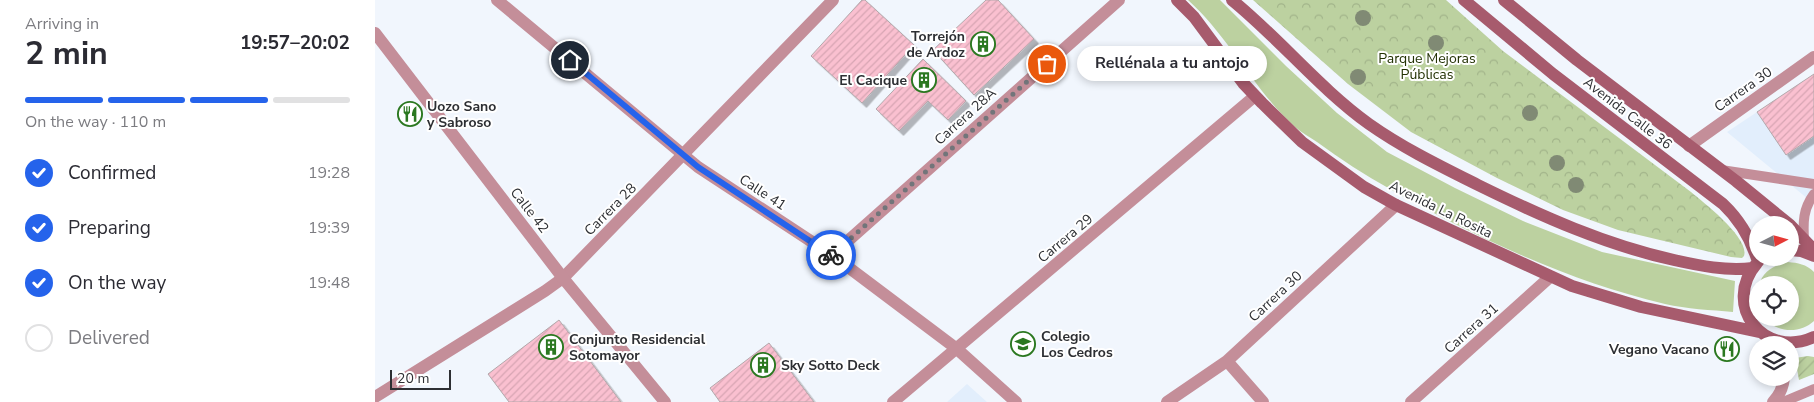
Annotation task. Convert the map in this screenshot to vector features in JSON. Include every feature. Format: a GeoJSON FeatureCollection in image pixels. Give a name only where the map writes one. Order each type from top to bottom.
{"type":"FeatureCollection","features":[{"type":"Feature","properties":{"kind":"main road","name":"Avenida La Rosita"},"geometry":{"type":"LineString","coordinates":[[1177,0],[1194,17],[1243,83],[1255,96],[1302,142],[1364,188],[1396,205],[1572,286],[1641,307],[1759,332]]}},
{"type":"Feature","properties":{"kind":"main road"},"geometry":{"type":"LineString","coordinates":[[1232,0],[1345,105],[1369,124],[1421,157],[1554,220],[1613,243],[1657,256],[1710,268],[1733,270],[1749,266]]}},
{"type":"Feature","properties":{"kind":"main road","name":"Avenida Calle 36"},"geometry":{"type":"LineString","coordinates":[[1464,0],[1553,74],[1723,204],[1742,225],[1749,237]]}},
{"type":"Feature","properties":{"kind":"main road","name":"Avenida Calle 36"},"geometry":{"type":"LineString","coordinates":[[1504,0],[1570,54],[1779,216]]}},
{"type":"Feature","properties":{"kind":"main road","name":"Avenida Calle 36"},"geometry":{"type":"LineString","coordinates":[[1799,234],[1814,250]]}},
{"type":"Feature","properties":{"kind":"main road"},"geometry":{"type":"LineString","coordinates":[[1799,251],[1814,256]]}},
{"type":"Feature","properties":{"kind":"main road"},"geometry":{"type":"LineString","coordinates":[[1756,266],[1746,281],[1743,294],[1745,308],[1750,321],[1765,336]]}},
{"type":"Feature","properties":{"kind":"street","name":"Calle 41"},"geometry":{"type":"LineString","coordinates":[[497,0],[698,167],[832,255],[957,349],[1016,402]]}},
{"type":"Feature","properties":{"kind":"street","name":"Carrera 28"},"geometry":{"type":"LineString","coordinates":[[375,397],[563,278],[833,0]]}},
{"type":"Feature","properties":{"kind":"street","name":"Carrera 28A"},"geometry":{"type":"LineString","coordinates":[[832,255],[1119,0]]}},
{"type":"Feature","properties":{"kind":"street","name":"Calle 42"},"geometry":{"type":"LineString","coordinates":[[375,33],[563,278],[665,402]]}},
{"type":"Feature","properties":{"kind":"street","name":"Carrera 30"},"geometry":{"type":"LineString","coordinates":[[1689,146],[1814,57]]}},
{"type":"Feature","properties":{"kind":"street","name":"Carrera 29"},"geometry":{"type":"LineString","coordinates":[[893,402],[1255,96]]}},
{"type":"Feature","properties":{"kind":"street","name":"Carrera 30"},"geometry":{"type":"LineString","coordinates":[[1167,402],[1227,361],[1396,205]]}},
{"type":"Feature","properties":{"kind":"street","name":"Carrera 31"},"geometry":{"type":"LineString","coordinates":[[1411,402],[1550,277]]}},
{"type":"Feature","properties":{"kind":"street"},"geometry":{"type":"LineString","coordinates":[[1227,361],[1263,402]]}},
{"type":"Feature","properties":{"kind":"street"},"geometry":{"type":"LineString","coordinates":[[1773,402],[1778,397],[1783,386]]}},
{"type":"Feature","properties":{"kind":"lane"},"geometry":{"type":"LineString","coordinates":[[1721,170],[1814,184]]}},
{"type":"Feature","properties":{"kind":"lane"},"geometry":{"type":"LineString","coordinates":[[1804,239],[1803,218],[1807,203],[1814,194]]}},
{"type":"Feature","properties":{"kind":"lane"},"geometry":{"type":"LineString","coordinates":[[1783,402],[1814,390]]}},
{"type":"Feature","properties":{"kind":"shaded area"},"geometry":{"type":"Polygon","coordinates":[[[1814,74],[1814,204],[1727,132],[1814,74]]]}},
{"type":"Feature","properties":{"kind":"shaded area"},"geometry":{"type":"Polygon","coordinates":[[[967,384],[987,402],[947,402],[967,384]]]}},
{"type":"Feature","properties":{"kind":"green space"},"geometry":{"type":"Polygon","coordinates":[[[1188,0],[1220,0],[1286,66],[1337,113],[1387,152],[1523,221],[1602,252],[1735,281],[1733,312],[1665,304],[1594,284],[1489,241],[1381,184],[1295,127],[1267,97],[1216,30],[1188,0]]]}},
{"type":"Feature","properties":{"kind":"green space","name":"Parque Mejoras Públicas"},"geometry":{"type":"Polygon","coordinates":[[[1253,0],[1446,0],[1503,51],[1706,204],[1725,221],[1740,240],[1744,249],[1744,256],[1742,258],[1731,257],[1618,230],[1563,210],[1497,178],[1411,132],[1348,84],[1253,0]]]}},
{"type":"Feature","properties":{"kind":"green space"},"geometry":{"type":"Polygon","coordinates":[[[1799,263],[1814,272],[1814,321],[1795,330],[1774,326],[1799,326],[1799,276],[1763,276],[1776,266],[1799,266],[1799,263]]]}},
{"type":"Feature","properties":{"kind":"green space"},"geometry":{"type":"Polygon","coordinates":[[[1799,357],[1814,357],[1814,374],[1799,380],[1799,357]]]}},
{"type":"Feature","properties":{"kind":"building"},"geometry":{"type":"Polygon","coordinates":[[[862,0],[865,0],[914,45],[862,103],[811,56],[862,0]]]}},
{"type":"Feature","properties":{"kind":"building","name":"Torrejón de Ardoz"},"geometry":{"type":"Polygon","coordinates":[[[986,0],[998,0],[1034,39],[974,95],[933,50],[986,0]]]}},
{"type":"Feature","properties":{"kind":"building","name":"El Cacique"},"geometry":{"type":"Polygon","coordinates":[[[923,59],[966,101],[948,120],[928,101],[899,131],[876,109],[923,59]]]}},
{"type":"Feature","properties":{"kind":"building"},"geometry":{"type":"Polygon","coordinates":[[[1814,74],[1814,136],[1786,155],[1757,112],[1814,74]]]}},
{"type":"Feature","properties":{"kind":"building","name":"Conjunto Residencial Sotomayor"},"geometry":{"type":"Polygon","coordinates":[[[559,320],[621,402],[509,402],[488,374],[559,320]]]}},
{"type":"Feature","properties":{"kind":"building","name":"Sky Sotto Deck"},"geometry":{"type":"Polygon","coordinates":[[[769,343],[814,402],[720,402],[710,388],[769,343]]]}},
{"type":"Feature","properties":{"kind":"way so far"},"geometry":{"type":"LineString","coordinates":[[831,255],[1047,64]]}},
{"type":"Feature","properties":{"kind":"place","name":"Torrejón de Ardoz"},"geometry":{"type":"Point","coordinates":[983,44]}},
{"type":"Feature","properties":{"kind":"place","name":"Rellénala a tu antojo"},"geometry":{"type":"Point","coordinates":[1047,64]}},
{"type":"Feature","properties":{"kind":"place","name":"El Cacique"},"geometry":{"type":"Point","coordinates":[924,80]}},
{"type":"Feature","properties":{"kind":"place","name":"Uozo Sano y Sabroso"},"geometry":{"type":"Point","coordinates":[410,114]}},
{"type":"Feature","properties":{"kind":"place","name":"Colegio Los Cedros"},"geometry":{"type":"Point","coordinates":[1023,344]}},
{"type":"Feature","properties":{"kind":"place","name":"Conjunto Residencial Sotomayor"},"geometry":{"type":"Point","coordinates":[551,347]}},
{"type":"Feature","properties":{"kind":"place","name":"Vegano Vacano"},"geometry":{"type":"Point","coordinates":[1727,349]}},
{"type":"Feature","properties":{"kind":"place","name":"Sky Sotto Deck"},"geometry":{"type":"Point","coordinates":[763,365]}},
{"type":"Feature","properties":{"kind":"route"},"geometry":{"type":"LineString","coordinates":[[570,60],[698,167],[831,255]]}}]}
